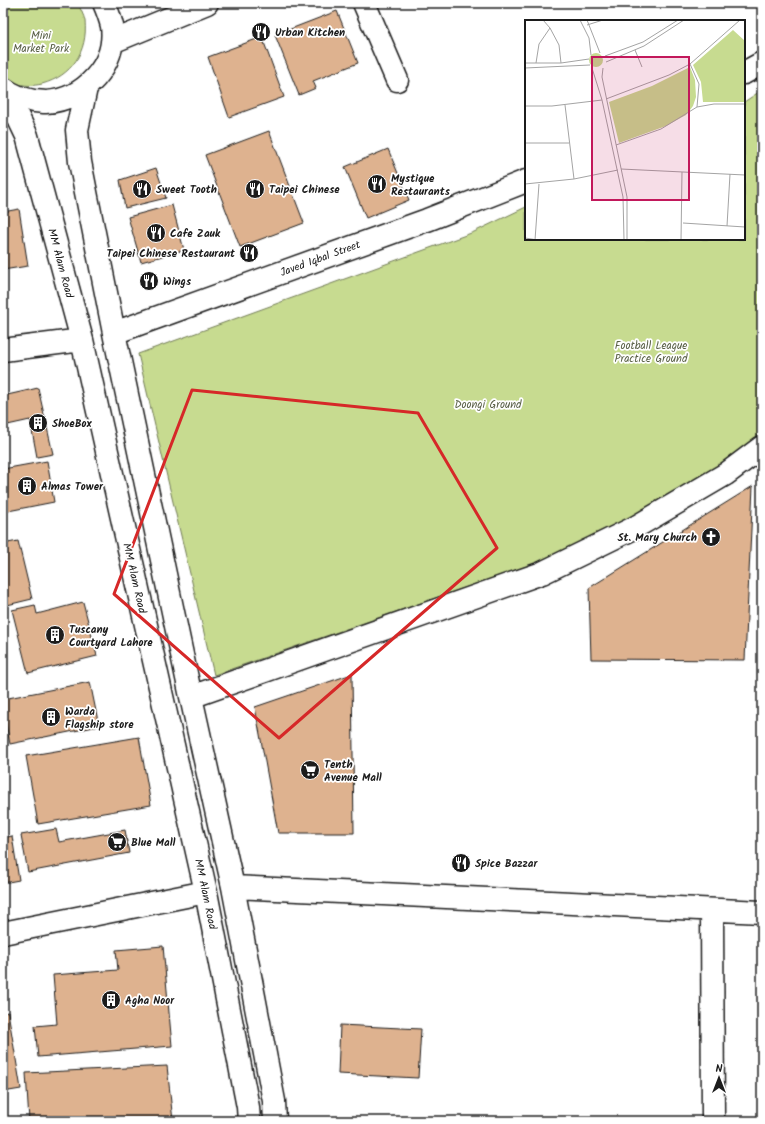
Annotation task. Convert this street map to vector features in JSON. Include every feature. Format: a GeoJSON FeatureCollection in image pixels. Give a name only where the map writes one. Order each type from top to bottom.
{"type":"FeatureCollection","features":[{"type":"Feature","properties":{"kind":"street"},"geometry":{"type":"LineString","coordinates":[[4,89],[24,99],[45,102],[67,98],[86,88],[103,68],[112,42],[112,27],[104,3]]}},
{"type":"Feature","properties":{"kind":"street"},"geometry":{"type":"LineString","coordinates":[[112,42],[207,3]]}},
{"type":"Feature","properties":{"kind":"street"},"geometry":{"type":"LineString","coordinates":[[364,3],[397,80]]}},
{"type":"Feature","properties":{"kind":"street"},"geometry":{"type":"LineString","coordinates":[[745,72],[762,63]]}},
{"type":"Feature","properties":{"kind":"street"},"geometry":{"type":"LineString","coordinates":[[86,88],[77,130],[80,162],[114,333],[233,887],[274,1101],[276,1121]]}},
{"type":"Feature","properties":{"kind":"street","name":"MM Alam Road"},"geometry":{"type":"LineString","coordinates":[[4,89],[27,136],[82,340],[206,892],[248,1107],[249,1121]]}},
{"type":"Feature","properties":{"kind":"street","name":"Javed Iqbal Street"},"geometry":{"type":"LineString","coordinates":[[114,333],[427,220],[525,181]]}},
{"type":"Feature","properties":{"kind":"street"},"geometry":{"type":"LineString","coordinates":[[3,350],[82,340]]}},
{"type":"Feature","properties":{"kind":"street"},"geometry":{"type":"LineString","coordinates":[[191,697],[542,573],[634,528],[726,474],[762,447]]}},
{"type":"Feature","properties":{"kind":"street"},"geometry":{"type":"LineString","coordinates":[[233,887],[762,912]]}},
{"type":"Feature","properties":{"kind":"street"},"geometry":{"type":"LineString","coordinates":[[3,933],[206,892]]}},
{"type":"Feature","properties":{"kind":"street"},"geometry":{"type":"LineString","coordinates":[[712,910],[713,1121]]}},
{"type":"Feature","properties":{"kind":"highlighted area"},"geometry":{"type":"Polygon","coordinates":[[[192,390],[418,413],[497,548],[279,738],[114,594],[192,390]]]}},
{"type":"Feature","properties":{"kind":"green space","name":"Mini Market Park"},"geometry":{"type":"Polygon","coordinates":[[[3,3],[78,3],[85,21],[84,42],[81,52],[70,68],[53,80],[39,85],[21,85],[3,78],[3,3]]]}},
{"type":"Feature","properties":{"kind":"green space","name":"Doongi Ground"},"geometry":{"type":"Polygon","coordinates":[[[762,90],[762,437],[744,460],[582,547],[214,675],[138,354],[474,232],[525,207],[525,240],[745,240],[745,101],[762,90]]]}},
{"type":"Feature","properties":{"kind":"building"},"geometry":{"type":"Polygon","coordinates":[[[337,11],[358,63],[313,81],[316,88],[299,95],[275,35],[337,11]]]}},
{"type":"Feature","properties":{"kind":"building"},"geometry":{"type":"Polygon","coordinates":[[[262,37],[284,97],[229,117],[208,57],[262,37]]]}},
{"type":"Feature","properties":{"kind":"building","name":"Taipei Chinese"},"geometry":{"type":"Polygon","coordinates":[[[269,131],[304,223],[240,247],[205,155],[269,131]]]}},
{"type":"Feature","properties":{"kind":"building"},"geometry":{"type":"Polygon","coordinates":[[[388,149],[409,200],[366,218],[345,167],[388,149]]]}},
{"type":"Feature","properties":{"kind":"building","name":"Sweet Tooth"},"geometry":{"type":"Polygon","coordinates":[[[156,168],[166,198],[125,208],[120,180],[156,168]]]}},
{"type":"Feature","properties":{"kind":"building","name":"Cafe Zauk"},"geometry":{"type":"Polygon","coordinates":[[[172,205],[184,250],[141,262],[128,217],[172,205]]]}},
{"type":"Feature","properties":{"kind":"building"},"geometry":{"type":"Polygon","coordinates":[[[19,209],[28,266],[3,270],[3,212],[19,209]]]}},
{"type":"Feature","properties":{"kind":"building","name":"ShoeBox"},"geometry":{"type":"Polygon","coordinates":[[[38,388],[53,454],[37,457],[30,420],[3,426],[3,396],[38,388]]]}},
{"type":"Feature","properties":{"kind":"building","name":"Almas Tower"},"geometry":{"type":"Polygon","coordinates":[[[47,461],[54,502],[3,512],[3,469],[47,461]]]}},
{"type":"Feature","properties":{"kind":"building","name":"St. Mary Church"},"geometry":{"type":"Polygon","coordinates":[[[753,486],[745,660],[591,659],[589,588],[753,486]]]}},
{"type":"Feature","properties":{"kind":"building"},"geometry":{"type":"Polygon","coordinates":[[[18,541],[32,599],[3,606],[3,544],[18,541]]]}},
{"type":"Feature","properties":{"kind":"building","name":"Tuscany Courtyard Lahore"},"geometry":{"type":"Polygon","coordinates":[[[83,602],[97,656],[28,673],[12,610],[35,605],[37,614],[83,602]]]}},
{"type":"Feature","properties":{"kind":"building","name":"Tenth Avenue Mall"},"geometry":{"type":"Polygon","coordinates":[[[352,674],[354,833],[278,833],[255,707],[352,674]]]}},
{"type":"Feature","properties":{"kind":"building","name":"Warda Flagship store"},"geometry":{"type":"Polygon","coordinates":[[[90,682],[99,726],[10,744],[3,708],[3,699],[90,682]]]}},
{"type":"Feature","properties":{"kind":"building"},"geometry":{"type":"Polygon","coordinates":[[[139,737],[151,805],[38,824],[26,756],[139,737]]]}},
{"type":"Feature","properties":{"kind":"building"},"geometry":{"type":"Polygon","coordinates":[[[56,829],[59,842],[125,830],[129,853],[28,872],[21,835],[56,829]]]}},
{"type":"Feature","properties":{"kind":"building"},"geometry":{"type":"Polygon","coordinates":[[[12,836],[19,880],[3,883],[3,838],[12,836]]]}},
{"type":"Feature","properties":{"kind":"building","name":"Agha Noor"},"geometry":{"type":"Polygon","coordinates":[[[163,946],[172,1046],[38,1057],[35,1026],[57,1024],[53,975],[118,970],[116,950],[163,946]]]}},
{"type":"Feature","properties":{"kind":"building"},"geometry":{"type":"Polygon","coordinates":[[[8,1012],[21,1089],[3,1092],[3,1013],[8,1012]]]}},
{"type":"Feature","properties":{"kind":"building"},"geometry":{"type":"Polygon","coordinates":[[[340,1025],[421,1029],[418,1078],[338,1074],[340,1025]]]}},
{"type":"Feature","properties":{"kind":"building"},"geometry":{"type":"Polygon","coordinates":[[[167,1066],[173,1121],[29,1121],[26,1073],[167,1066]]]}},
{"type":"Feature","properties":{"kind":"place","name":"Urban Kitchen"},"geometry":{"type":"Point","coordinates":[261,32]}},
{"type":"Feature","properties":{"kind":"place","name":"Mystique Restaurants"},"geometry":{"type":"Point","coordinates":[377,184]}},
{"type":"Feature","properties":{"kind":"place","name":"Sweet Tooth"},"geometry":{"type":"Point","coordinates":[142,189]}},
{"type":"Feature","properties":{"kind":"place","name":"Taipei Chinese"},"geometry":{"type":"Point","coordinates":[255,189]}},
{"type":"Feature","properties":{"kind":"place","name":"Cafe Zauk"},"geometry":{"type":"Point","coordinates":[156,233]}},
{"type":"Feature","properties":{"kind":"place","name":"Taipei Chinese Restaurant"},"geometry":{"type":"Point","coordinates":[249,253]}},
{"type":"Feature","properties":{"kind":"place","name":"Wings"},"geometry":{"type":"Point","coordinates":[149,281]}},
{"type":"Feature","properties":{"kind":"place","name":"ShoeBox"},"geometry":{"type":"Point","coordinates":[38,423]}},
{"type":"Feature","properties":{"kind":"place","name":"Almas Tower"},"geometry":{"type":"Point","coordinates":[27,486]}},
{"type":"Feature","properties":{"kind":"place","name":"St. Mary Church"},"geometry":{"type":"Point","coordinates":[711,537]}},
{"type":"Feature","properties":{"kind":"place","name":"Tuscany Courtyard Lahore"},"geometry":{"type":"Point","coordinates":[55,635]}},
{"type":"Feature","properties":{"kind":"place","name":"Warda Flagship store"},"geometry":{"type":"Point","coordinates":[51,717]}},
{"type":"Feature","properties":{"kind":"place","name":"Tenth Avenue Mall"},"geometry":{"type":"Point","coordinates":[310,770]}},
{"type":"Feature","properties":{"kind":"place","name":"Blue Mall"},"geometry":{"type":"Point","coordinates":[117,842]}},
{"type":"Feature","properties":{"kind":"place","name":"Spice Bazzar"},"geometry":{"type":"Point","coordinates":[461,863]}},
{"type":"Feature","properties":{"kind":"place","name":"Agha Noor"},"geometry":{"type":"Point","coordinates":[111,1000]}},
{"type":"Feature","properties":{"kind":"park label","name":"Football League Practice Ground"},"geometry":{"type":"Point","coordinates":[651,351]}}]}
